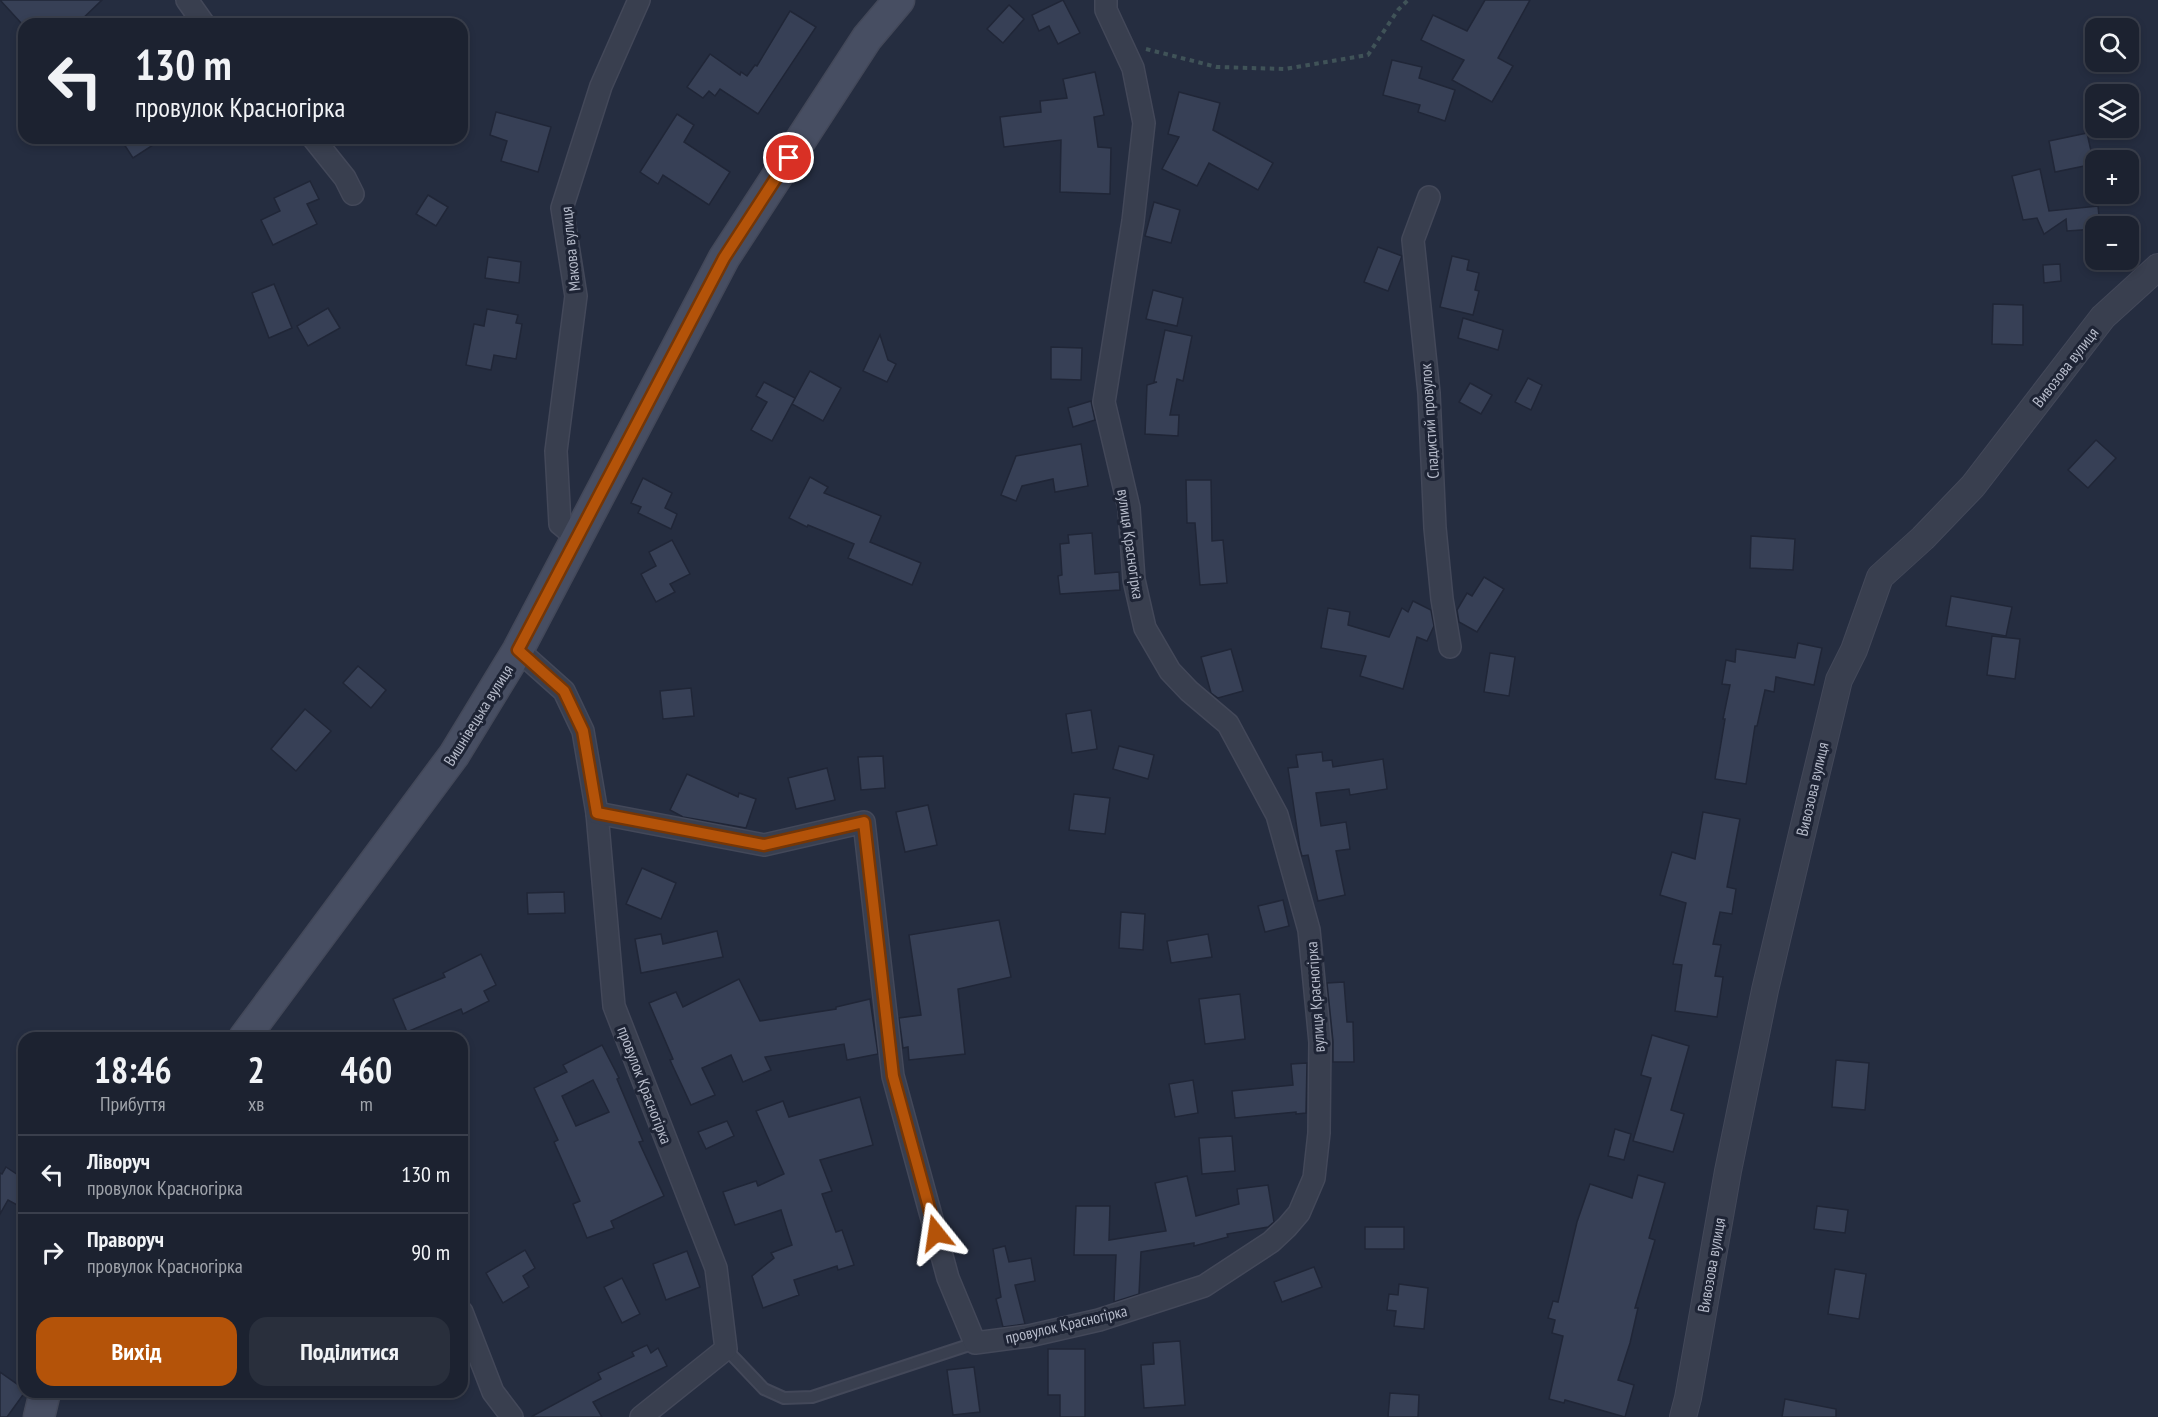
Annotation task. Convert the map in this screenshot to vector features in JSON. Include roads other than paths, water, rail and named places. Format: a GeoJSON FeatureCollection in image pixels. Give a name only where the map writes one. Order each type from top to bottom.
{"type":"FeatureCollection","features":[{"type":"Feature","properties":{"kind":"main road","name":"Вишнівецька вулиця"},"geometry":{"type":"LineString","coordinates":[[248,1032],[454,755],[518,650],[724,258],[867,38],[899,0]]}},
{"type":"Feature","properties":{"kind":"main road"},"geometry":{"type":"LineString","coordinates":[[39,1417],[44,1398]]}},
{"type":"Feature","properties":{"kind":"street"},"geometry":{"type":"LineString","coordinates":[[187,0],[200,18]]}},
{"type":"Feature","properties":{"kind":"street","name":"Макова вулиця"},"geometry":{"type":"LineString","coordinates":[[577,538],[560,524],[556,451],[576,296],[562,208],[601,86],[639,0]]}},
{"type":"Feature","properties":{"kind":"street","name":"вулиця Красногірка"},"geometry":{"type":"LineString","coordinates":[[1106,0],[1106,10],[1133,68],[1144,123],[1133,221],[1104,402],[1129,508],[1134,580],[1145,628],[1170,670],[1189,691],[1228,724],[1277,815],[1310,930],[1320,1042],[1319,1133],[1314,1178],[1306,1197],[1293,1220],[1271,1242],[1204,1286]]}},
{"type":"Feature","properties":{"kind":"street"},"geometry":{"type":"LineString","coordinates":[[318,144],[345,178],[353,194]]}},
{"type":"Feature","properties":{"kind":"street","name":"Спадистий провулок"},"geometry":{"type":"LineString","coordinates":[[1429,197],[1413,240],[1429,393],[1435,528],[1442,599],[1450,647]]}},
{"type":"Feature","properties":{"kind":"street","name":"Вивозова вулиця"},"geometry":{"type":"LineString","coordinates":[[1683,1417],[1728,1171],[1765,990],[1839,680],[1854,650],[1880,578],[1923,538],[1973,486],[2103,317],[2158,267]]}},
{"type":"Feature","properties":{"kind":"street","name":"провулок Красногірка"},"geometry":{"type":"LineString","coordinates":[[518,650],[564,691],[583,731],[597,813],[614,1006],[717,1268],[726,1349]]}},
{"type":"Feature","properties":{"kind":"street"},"geometry":{"type":"LineString","coordinates":[[597,813],[764,845],[864,822],[893,1076],[948,1278],[975,1343]]}},
{"type":"Feature","properties":{"kind":"street","name":"провулок Красногірка"},"geometry":{"type":"LineString","coordinates":[[975,1343],[1029,1336],[1099,1320],[1204,1286]]}},
{"type":"Feature","properties":{"kind":"street"},"geometry":{"type":"LineString","coordinates":[[468,1327],[493,1392],[512,1417]]}},
{"type":"Feature","properties":{"kind":"street"},"geometry":{"type":"LineString","coordinates":[[641,1417],[726,1349]]}},
{"type":"Feature","properties":{"kind":"lane"},"geometry":{"type":"LineString","coordinates":[[726,1349],[764,1389],[784,1398],[812,1397],[975,1343]]}}]}
